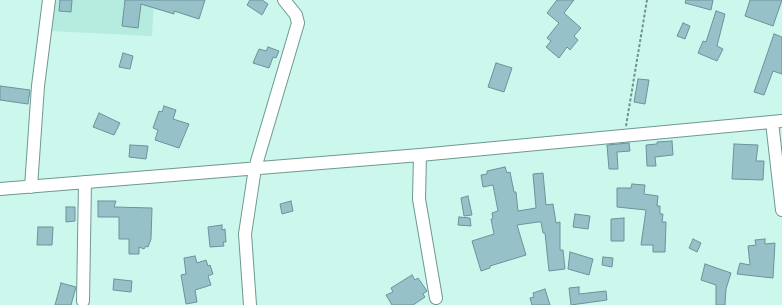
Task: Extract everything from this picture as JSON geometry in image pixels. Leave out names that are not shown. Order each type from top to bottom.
[{"type":"street","points":[[31,187],[38,86],[49,0]]},
{"type":"street","points":[[250,305],[245,234],[255,168],[298,23],[296,15],[284,0]]},
{"type":"street","points":[[0,189],[420,155],[624,137],[777,121],[782,210]]},
{"type":"street","points":[[420,155],[418,182],[420,207],[436,298]]},
{"type":"street","points":[[83,301],[85,182]]},
{"type":"path","points":[[624,137],[647,0]]},
{"type":"shaded area","points":[[53,0],[154,0],[152,36],[50,31]]},
{"type":"building","points":[[60,0],[72,0],[71,12],[59,11]]},
{"type":"building","points":[[125,0],[205,0],[199,19],[174,11],[174,14],[141,4],[138,28],[122,26]]},
{"type":"building","points":[[250,0],[262,0],[268,4],[262,15],[247,5]]},
{"type":"building","points":[[557,0],[574,0],[564,13],[581,28],[574,36],[578,40],[570,50],[567,47],[559,58],[546,47],[551,41],[547,38],[559,23],[547,13]]},
{"type":"building","points":[[686,0],[713,0],[711,10],[685,3]]},
{"type":"building","points":[[750,0],[782,0],[773,26],[745,16]]},
{"type":"building","points":[[716,11],[725,14],[717,46],[723,49],[717,61],[698,53],[703,41],[706,42]]},
{"type":"building","points":[[683,23],[690,26],[685,39],[677,36]]},
{"type":"building","points":[[774,34],[782,37],[782,74],[773,71],[764,95],[754,92]]},
{"type":"building","points":[[268,47],[279,51],[276,58],[273,57],[269,68],[253,63],[259,49],[266,51]]},
{"type":"building","points":[[123,53],[133,56],[130,69],[119,67]]},
{"type":"building","points":[[496,63],[512,68],[504,92],[488,87]]},
{"type":"building","points":[[638,79],[649,80],[645,104],[634,102]]},
{"type":"building","points":[[0,86],[30,90],[28,104],[0,100]]},
{"type":"building","points":[[164,106],[176,110],[173,119],[189,124],[179,148],[155,140],[158,130],[153,128],[159,111],[162,112]]},
{"type":"building","points":[[99,113],[120,123],[114,135],[93,127]]},
{"type":"building","points":[[672,141],[673,155],[655,157],[656,166],[647,166],[646,145],[657,144],[657,142]]},
{"type":"building","points":[[629,143],[630,151],[617,152],[618,169],[609,169],[607,145]]},
{"type":"building","points":[[734,144],[758,145],[756,161],[764,161],[763,180],[732,179]]},
{"type":"building","points":[[130,145],[148,146],[146,159],[129,157]]},
{"type":"building","points":[[505,167],[507,173],[510,172],[514,192],[516,192],[518,211],[536,208],[533,174],[543,173],[546,205],[553,204],[556,223],[560,222],[560,250],[563,250],[565,269],[549,271],[545,233],[543,233],[541,222],[538,222],[517,225],[526,255],[490,266],[490,268],[481,271],[472,241],[494,234],[491,219],[493,219],[492,213],[498,211],[493,185],[483,187],[481,175],[487,174],[487,171]]},
{"type":"building","points":[[632,184],[645,185],[644,194],[658,196],[657,206],[660,206],[660,214],[663,214],[662,222],[666,222],[665,252],[653,252],[653,245],[641,245],[646,210],[617,207],[617,188],[631,188]]},
{"type":"building","points":[[468,196],[472,215],[464,216],[461,198]]},
{"type":"building","points":[[98,201],[116,201],[114,207],[152,208],[151,239],[148,247],[146,246],[144,249],[139,247],[139,254],[129,254],[129,239],[119,239],[119,217],[98,217]]},
{"type":"building","points":[[291,201],[293,211],[282,214],[280,204]]},
{"type":"building","points":[[66,207],[75,207],[75,221],[66,222]]},
{"type":"building","points":[[575,214],[590,216],[588,229],[573,227]]},
{"type":"building","points":[[459,217],[470,218],[471,226],[458,225]]},
{"type":"building","points":[[624,218],[624,241],[611,241],[611,219]]},
{"type":"building","points":[[222,225],[222,230],[225,229],[226,242],[223,242],[224,246],[210,247],[208,227]]},
{"type":"building","points":[[38,227],[53,227],[52,245],[37,245]]},
{"type":"building","points":[[693,239],[701,243],[697,252],[689,248]]},
{"type":"building","points":[[765,239],[765,244],[775,243],[773,278],[737,274],[740,263],[750,265],[748,246],[756,245],[755,240]]},
{"type":"building","points":[[570,252],[593,259],[589,275],[568,269]]},
{"type":"building","points":[[195,256],[197,263],[206,260],[208,266],[210,265],[213,274],[208,276],[211,285],[195,290],[197,302],[186,304],[181,275],[186,274],[184,258]]},
{"type":"building","points":[[603,257],[613,258],[612,267],[602,265]]},
{"type":"building","points":[[705,264],[731,273],[726,289],[725,305],[716,305],[716,285],[701,280]]},
{"type":"building","points":[[412,275],[415,280],[418,278],[427,291],[423,294],[425,297],[413,305],[392,305],[386,295],[393,292],[391,288]]},
{"type":"building","points":[[114,279],[132,281],[131,292],[113,290]]},
{"type":"building","points":[[61,283],[76,287],[71,305],[55,305]]},
{"type":"building","points":[[579,287],[579,294],[606,291],[607,300],[571,305],[569,288]]},
{"type":"building","points":[[545,289],[550,305],[532,305],[530,298],[534,297],[533,293]]}]
